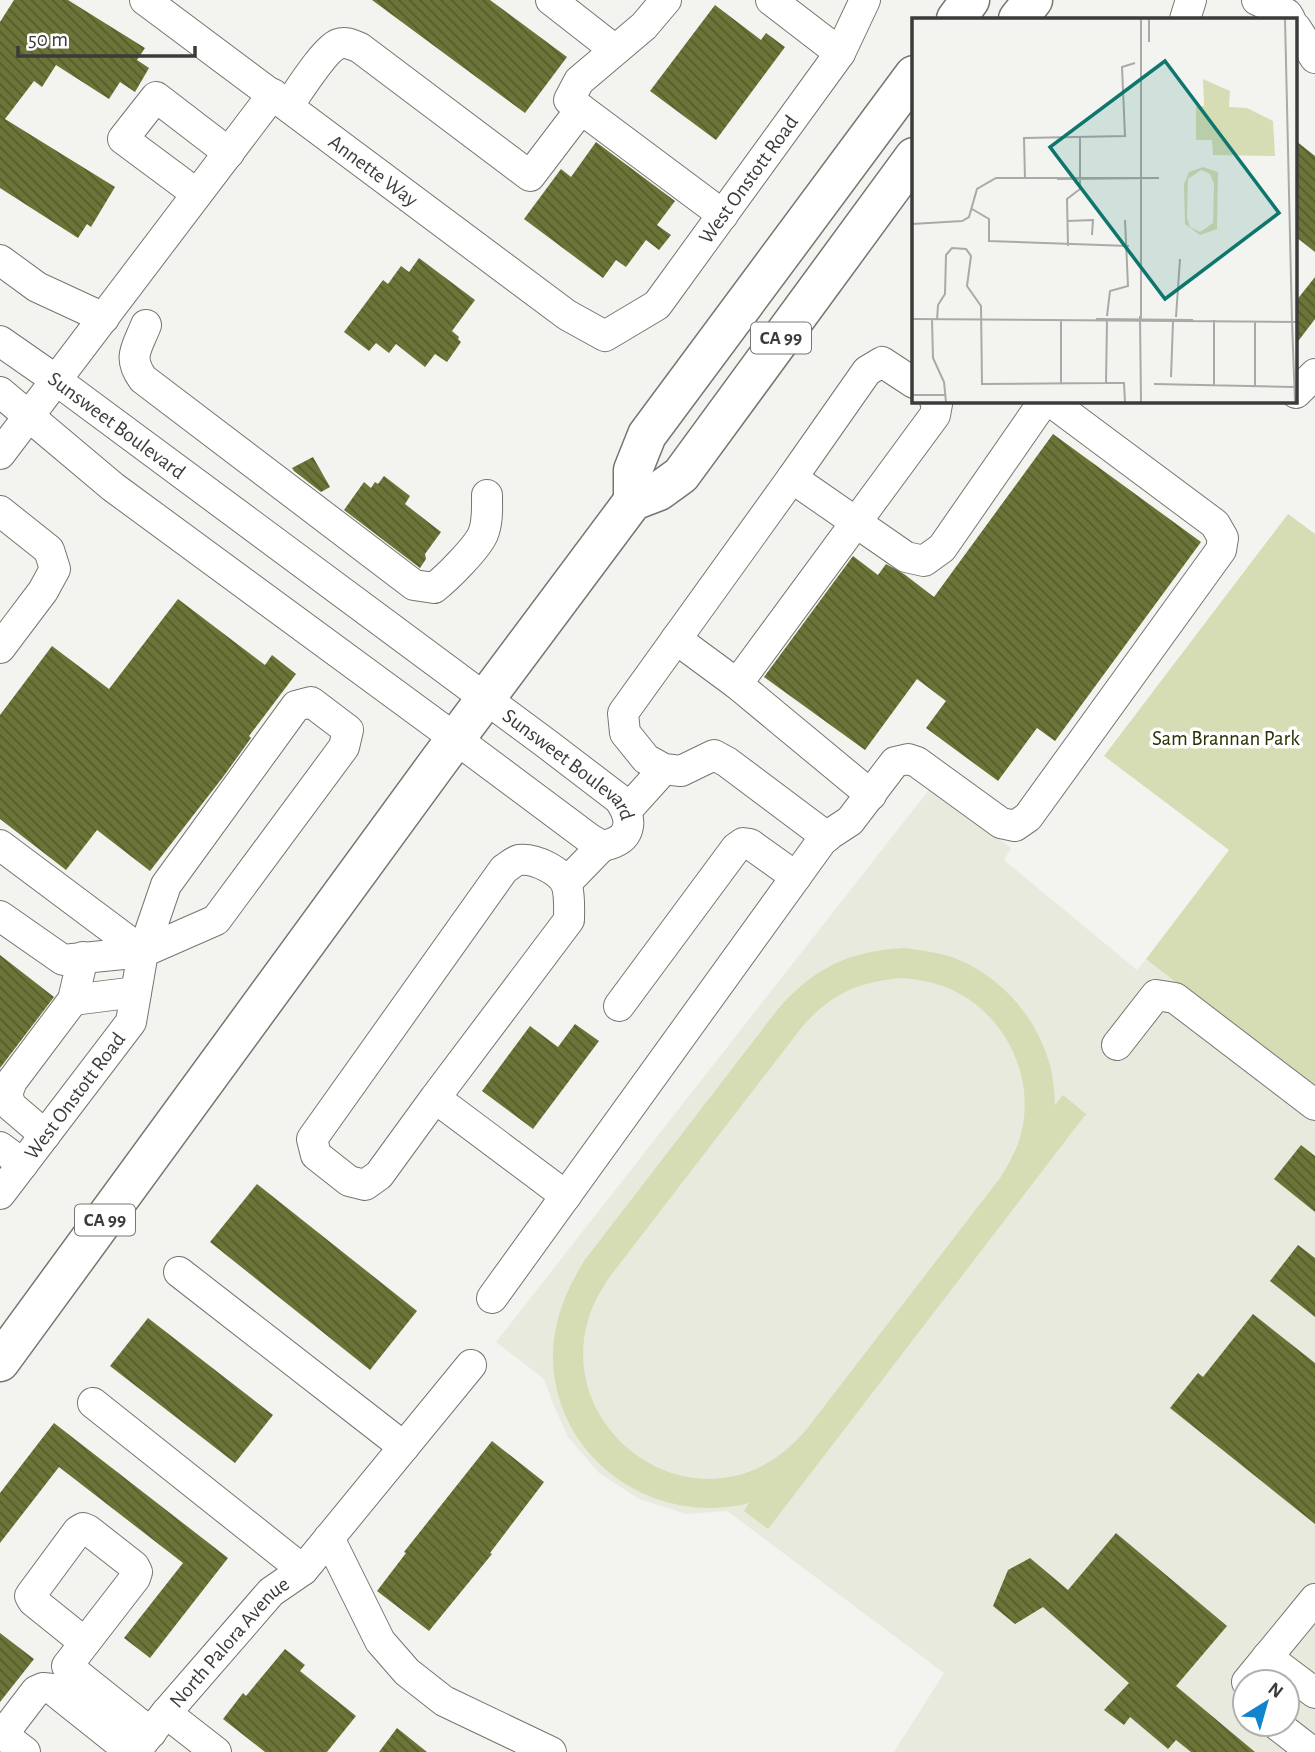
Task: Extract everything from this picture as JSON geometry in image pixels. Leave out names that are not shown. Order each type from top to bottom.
[{"type":"highway","points":[[957,18],[970,0]]},
{"type":"highway","points":[[1019,18],[1033,0]]},
{"type":"highway","name":"CA 99","points":[[633,501],[633,470],[647,435],[912,78]]},
{"type":"highway","name":"CA 99","points":[[0,1362],[633,501],[659,491],[681,475],[912,160]]},
{"type":"street","name":"Annette Way","points":[[145,0],[567,315],[606,336]]},
{"type":"street","points":[[551,0],[615,50]]},
{"type":"street","points":[[666,0],[644,26],[579,80],[569,100],[723,215]]},
{"type":"street","points":[[771,0],[840,54]]},
{"type":"street","name":"West Onstott Road","points":[[606,336],[657,305],[840,54],[865,0]]},
{"type":"street","points":[[1185,18],[1191,0]]},
{"type":"street","points":[[1257,0],[1287,14],[1289,18]]},
{"type":"street","points":[[1298,31],[1315,58]]},
{"type":"street","points":[[0,454],[229,153],[338,44],[349,43],[360,48],[530,176],[581,109]]},
{"type":"street","points":[[197,194],[123,139],[156,97],[229,153]]},
{"type":"street","points":[[0,260],[37,287],[104,318]]},
{"type":"street","points":[[146,325],[135,353],[134,367],[143,379],[414,584],[434,588],[449,577],[483,536],[487,521],[487,495]]},
{"type":"street","name":"Sunsweet Boulevard","points":[[0,341],[619,799],[627,810],[629,823],[625,835],[614,844],[603,846],[590,839],[113,487],[0,391]]},
{"type":"street","points":[[827,837],[714,755],[681,771],[664,769],[646,759],[625,733],[623,713],[867,371],[882,362],[912,382]]},
{"type":"street","points":[[1298,391],[1315,374]]},
{"type":"street","points":[[737,684],[935,415],[936,402]]},
{"type":"street","points":[[792,478],[906,557],[924,561],[942,548],[1043,402]]},
{"type":"street","points":[[492,1298],[824,838],[850,821],[895,762],[908,758],[918,762],[1001,823],[1016,826],[1028,817],[1221,550],[1223,538],[1215,524],[1051,402]]},
{"type":"street","points":[[0,511],[49,550],[55,569],[43,591],[0,648]]},
{"type":"street","points":[[676,639],[737,684],[871,795]]},
{"type":"street","name":"West Onstott Road","points":[[0,1194],[11,1155],[45,1135],[131,1023],[143,952],[166,885],[296,706],[311,702],[348,730],[344,747],[216,920],[143,952]]},
{"type":"street","points":[[627,810],[664,769]]},
{"type":"street","points":[[619,1006],[736,848],[743,843],[750,844],[796,877]]},
{"type":"street","points":[[0,845],[143,952]]},
{"type":"street","points":[[566,883],[603,846]]},
{"type":"street","points":[[518,860],[549,866],[566,883],[570,904],[569,920],[435,1098],[379,1175],[365,1185],[349,1181],[316,1155],[312,1139],[320,1126],[504,869],[518,860]]},
{"type":"street","points":[[0,916],[63,960],[143,952]]},
{"type":"street","points":[[45,1135],[11,1106],[7,1094],[12,1081],[73,1000],[83,957]]},
{"type":"street","points":[[73,1000],[136,992]]},
{"type":"street","points":[[1117,1045],[1156,995],[1175,998],[1315,1105]]},
{"type":"street","points":[[435,1098],[566,1196]]},
{"type":"street","points":[[179,1272],[404,1447]]},
{"type":"street","name":"North Palora Avenue","points":[[146,1738],[271,1592],[303,1570],[471,1365]]},
{"type":"street","points":[[93,1403],[303,1570]]},
{"type":"street","points":[[329,1538],[380,1641],[407,1672],[444,1701],[551,1752]]},
{"type":"street","points":[[1258,1668],[1310,1616]]},
{"type":"street","points":[[84,1642],[67,1666],[146,1738]]},
{"type":"street","points":[[1267,1657],[1315,1693]]},
{"type":"street","points":[[24,1752],[8,1735],[10,1725],[36,1691],[43,1688],[52,1689],[146,1738],[216,1752]]},
{"type":"street","points":[[1294,1738],[1312,1752]]},
{"type":"shaded area","points":[[932,786],[1011,848],[1004,860],[1137,970],[1146,959],[1315,1091],[1315,1752],[894,1752],[944,1673],[727,1511],[686,1514],[639,1499],[599,1473],[568,1437],[544,1379],[496,1342]]},
{"type":"green space","name":"Sam Brannan Park","points":[[1288,514],[1315,534],[1315,1091],[1146,959],[1229,850],[1104,756]]},
{"type":"green space","points":[[904,948],[952,957],[984,973],[998,984],[1022,1009],[1040,1040],[1051,1068],[1055,1105],[1063,1095],[1086,1114],[768,1529],[744,1511],[749,1503],[714,1508],[679,1505],[647,1495],[617,1478],[592,1456],[572,1429],[559,1397],[553,1347],[557,1321],[571,1284],[584,1261],[791,995],[819,972],[834,964],[884,950]],"holes":[[[903,978],[940,985],[960,994],[978,1006],[1006,1039],[1016,1059],[1025,1101],[1018,1144],[1010,1161],[1000,1178],[806,1430],[789,1447],[756,1469],[720,1478],[685,1476],[653,1465],[625,1446],[603,1419],[588,1388],[583,1354],[589,1317],[597,1297],[608,1279],[802,1027],[824,1006],[847,991],[873,982]]]},
{"type":"building","points":[[14,0],[68,0],[145,48],[137,60],[149,68],[135,92],[120,82],[109,99],[56,65],[42,87],[34,81],[5,119],[115,187],[91,227],[87,224],[78,238],[0,188],[0,22]]},
{"type":"building","points":[[372,0],[490,0],[567,57],[525,113]]},
{"type":"building","points":[[715,5],[761,40],[766,33],[785,47],[716,140],[650,91]]},
{"type":"building","points":[[596,142],[675,201],[657,225],[671,235],[659,250],[646,240],[626,267],[616,260],[603,278],[524,219],[561,169],[571,177]]},
{"type":"building","points":[[1298,143],[1315,156],[1315,252],[1298,239]]},
{"type":"building","points":[[419,258],[475,300],[452,331],[461,342],[447,362],[435,354],[425,367],[396,344],[389,353],[376,343],[369,351],[344,332],[383,280],[388,284],[401,266],[409,272]]},
{"type":"building","points":[[1315,277],[1315,319],[1298,341],[1298,298]]},
{"type":"building","points":[[1053,434],[1201,542],[1055,741],[1037,728],[998,781],[926,728],[946,701],[917,679],[865,750],[764,677],[853,556],[878,575],[886,564],[934,597]]},
{"type":"building","points":[[313,457],[330,487],[321,492],[292,468]]},
{"type":"building","points":[[384,476],[410,496],[405,504],[441,532],[425,554],[426,559],[420,568],[344,510],[364,482],[371,488]]},
{"type":"building","points":[[178,599],[265,665],[272,655],[296,674],[249,736],[251,738],[223,777],[150,871],[97,830],[66,870],[0,819],[0,715],[52,646],[109,689]]},
{"type":"building","points":[[0,955],[54,997],[0,1068]]},
{"type":"building","points":[[575,1024],[599,1041],[533,1129],[482,1091],[530,1026],[558,1047]]},
{"type":"building","points":[[1301,1145],[1315,1156],[1315,1212],[1274,1179]]},
{"type":"building","points":[[257,1184],[417,1311],[370,1370],[210,1242]]},
{"type":"building","points":[[1298,1245],[1315,1258],[1315,1317],[1270,1281]]},
{"type":"building","points":[[1253,1314],[1315,1363],[1315,1524],[1170,1408],[1198,1373],[1203,1377]]},
{"type":"building","points":[[148,1318],[273,1415],[235,1463],[110,1366]]},
{"type":"building","points":[[54,1423],[228,1558],[150,1658],[124,1638],[183,1563],[59,1467],[0,1543],[0,1493]]},
{"type":"building","points":[[492,1441],[544,1482],[490,1553],[492,1554],[429,1631],[377,1591],[406,1553],[404,1552]]},
{"type":"building","points":[[1116,1533],[1227,1626],[1176,1686],[1231,1732],[1231,1738],[1238,1738],[1255,1752],[1191,1752],[1176,1740],[1168,1749],[1130,1717],[1124,1725],[1104,1710],[1129,1683],[1043,1607],[1015,1624],[993,1606],[1008,1570],[1030,1558],[1068,1590]]},
{"type":"building","points":[[0,1633],[34,1659],[0,1702]]},
{"type":"building","points":[[285,1649],[305,1665],[300,1671],[356,1716],[327,1752],[265,1752],[223,1719],[243,1693],[246,1696]]},
{"type":"building","points":[[397,1728],[427,1752],[379,1752]]}]
